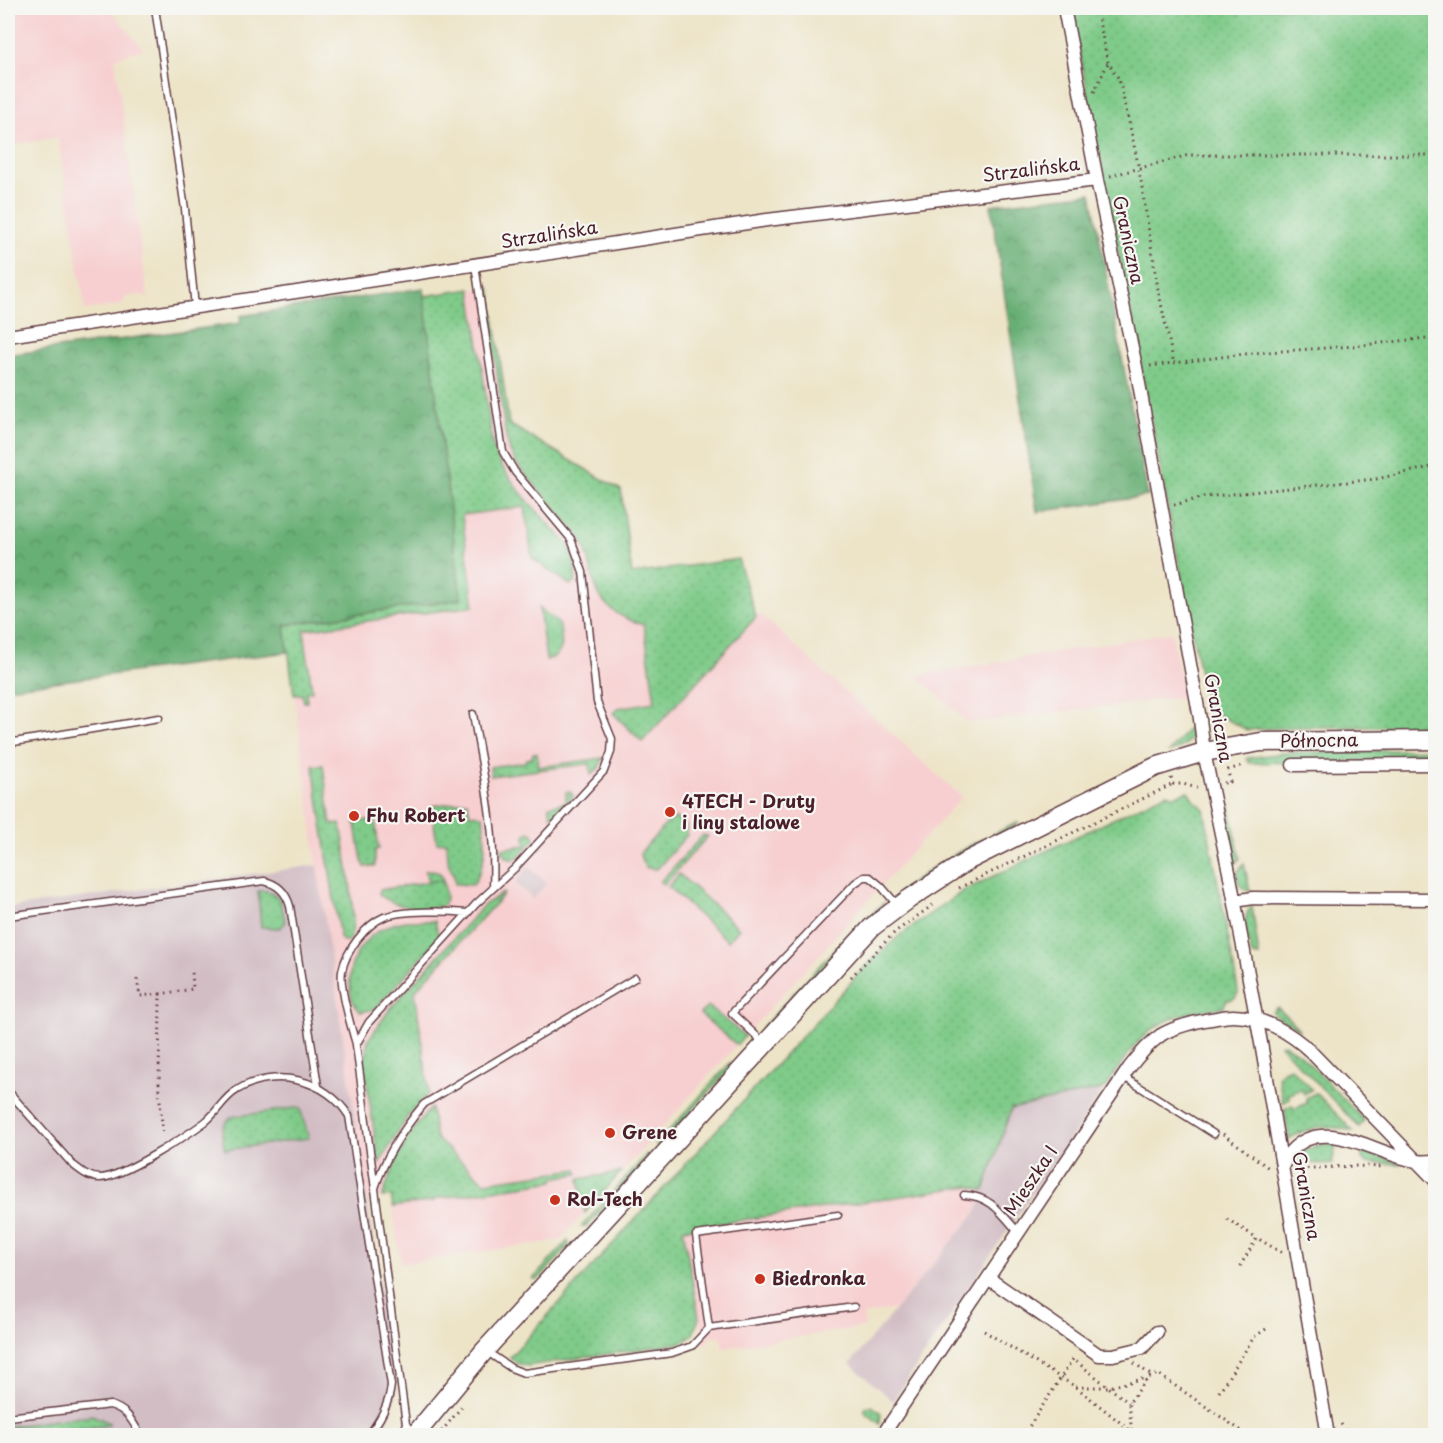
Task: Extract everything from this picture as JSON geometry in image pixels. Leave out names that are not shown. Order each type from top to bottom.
[{"type":"main road","name":"Północna","points":[[414,1436],[485,1350],[872,927],[941,876],[1155,767],[1204,752],[1261,742],[1436,740]]},
{"type":"street","name":"Graniczna","points":[[1064,8],[1136,367],[1200,719],[1204,752],[1235,901],[1328,1436]]},
{"type":"street","name":"Strzalińska","points":[[8,336],[766,220],[1097,180]]},
{"type":"street","name":"Północna","points":[[1293,765],[1436,765]]},
{"type":"street","points":[[1235,901],[1253,898],[1436,899]]},
{"type":"street","name":"Mieszka I","points":[[882,1436],[1123,1076],[1145,1048],[1163,1034],[1191,1023],[1233,1016],[1256,1019],[1282,1030],[1298,1040],[1436,1181]]},
{"type":"street","points":[[1282,1171],[1291,1151],[1310,1138],[1327,1135],[1361,1142],[1416,1161],[1436,1161]]},
{"type":"street","points":[[988,1278],[1099,1355],[1113,1355],[1142,1348],[1157,1332]]},
{"type":"lane","points":[[155,8],[185,208],[195,308]]},
{"type":"lane","points":[[356,1045],[369,1022],[468,913],[515,868],[604,771],[611,752],[612,739],[597,702],[583,572],[577,550],[571,539],[515,472],[503,452],[476,265]]},
{"type":"lane","points":[[473,714],[493,833],[495,855],[493,888]]},
{"type":"lane","points":[[8,743],[159,718]]},
{"type":"lane","points":[[765,1044],[732,1013],[855,883],[864,877],[870,877],[882,886],[898,906]]},
{"type":"lane","points":[[8,916],[264,881],[272,882],[286,894],[290,906],[318,1086]]},
{"type":"lane","points":[[414,1436],[406,1424],[356,1045],[341,973],[347,956],[363,933],[378,921],[389,916],[447,911],[468,913]]},
{"type":"lane","points":[[374,1190],[409,1122],[424,1104],[635,978]]},
{"type":"lane","points":[[1123,1076],[1218,1134]]},
{"type":"lane","points":[[8,1091],[72,1164],[93,1177],[102,1178],[122,1173],[206,1122],[228,1097],[253,1083],[277,1079],[302,1080],[318,1086],[343,1105],[350,1116],[391,1386],[390,1399],[368,1436]]},
{"type":"lane","points":[[963,1195],[977,1196],[993,1205],[1018,1232]]},
{"type":"lane","points":[[709,1328],[696,1235],[838,1215]]},
{"type":"lane","points":[[485,1350],[511,1368],[524,1373],[672,1353],[692,1347],[709,1328],[854,1307]]},
{"type":"lane","points":[[8,1417],[110,1405],[122,1409],[132,1419],[141,1436]]},
{"type":"path","points":[[1096,8],[1108,62],[1119,79],[1139,169],[1158,289],[1174,364]]},
{"type":"path","points":[[1083,109],[1108,62]]},
{"type":"path","points":[[1097,180],[1189,156],[1436,156]]},
{"type":"path","points":[[1136,367],[1253,353],[1436,338]]},
{"type":"path","points":[[1161,508],[1204,497],[1376,478],[1436,466]]},
{"type":"path","points":[[1219,784],[1230,782],[1228,770],[1242,766]]},
{"type":"path","points":[[1170,776],[1173,784]]},
{"type":"path","points":[[953,890],[1173,784],[1183,784],[1195,789],[1203,787]]},
{"type":"path","points":[[846,982],[895,932],[934,904]]},
{"type":"path","points":[[137,979],[140,996],[193,989],[192,970]]},
{"type":"path","points":[[160,994],[159,1089],[166,1147]]},
{"type":"path","points":[[1218,1134],[1268,1169],[1282,1171],[1299,1167],[1394,1167]]},
{"type":"path","points":[[1354,1166],[1356,1158]]},
{"type":"path","points":[[1227,1219],[1288,1256]]},
{"type":"path","points":[[1240,1266],[1257,1238]]},
{"type":"path","points":[[1219,1392],[1254,1337],[1266,1329]]},
{"type":"path","points":[[984,1331],[1076,1388],[1132,1434]]},
{"type":"path","points":[[1023,1436],[1073,1359],[1129,1403]]},
{"type":"path","points":[[1076,1388],[1109,1388],[1158,1374],[1249,1436]]},
{"type":"path","points":[[1132,1434],[1129,1403],[1148,1378]]},
{"type":"path","points":[[438,1436],[466,1401]]},
{"type":"path","points":[[1340,1424],[1349,1436]]},
{"type":"shaded area","points":[[8,8],[109,8],[143,49],[115,58],[148,299],[141,294],[126,297],[121,305],[85,310],[58,137],[8,146]]},
{"type":"shaded area","points":[[490,287],[509,424],[621,490],[632,574],[738,559],[756,617],[760,614],[962,797],[560,1240],[401,1264],[391,1196],[367,1200],[317,865],[285,625],[461,599],[424,296]]},
{"type":"shaded area","points":[[1172,632],[1183,697],[968,723],[917,676]]},
{"type":"shaded area","points":[[317,865],[396,1394],[385,1433],[383,1436],[8,1436],[8,908]]},
{"type":"shaded area","points":[[528,867],[547,883],[533,899],[515,883]]},
{"type":"shaded area","points":[[1105,1088],[893,1401],[850,1364],[978,1210],[1011,1109]]},
{"type":"shaded area","points":[[969,1186],[984,1191],[978,1210],[895,1309],[863,1315],[865,1327],[723,1348],[721,1336],[712,1337],[703,1345],[683,1229]]},
{"type":"green space","points":[[1071,8],[1435,8],[1435,727],[1298,727],[1247,730],[1207,709]]},
{"type":"green space","points":[[1091,193],[1148,496],[1037,512],[991,205]]},
{"type":"green space","points":[[485,287],[490,287],[509,424],[621,490],[632,574],[738,559],[756,617],[642,742],[613,713],[618,708],[655,702],[644,625],[621,616],[603,600],[595,585],[588,555],[581,539],[516,463],[510,451],[506,437]]},
{"type":"green space","points":[[423,288],[461,599],[285,625],[288,652],[8,688],[8,355],[241,323],[240,316]]},
{"type":"green space","points":[[471,289],[493,447],[516,486],[568,545],[574,556],[576,581],[570,585],[532,558],[525,507],[462,515],[474,606],[304,630],[312,691],[306,692],[307,702],[304,702],[302,694],[294,695],[285,625],[461,599],[424,296]]},
{"type":"green space","points":[[539,608],[559,624],[561,635],[560,651],[553,658],[546,660]]},
{"type":"green space","points":[[1191,726],[1194,727],[1189,741],[1168,753]]},
{"type":"green space","points":[[1436,749],[1435,757],[1385,761],[1249,763],[1247,758],[1284,753]]},
{"type":"green space","points":[[533,753],[537,753],[539,770],[491,776],[490,767],[525,762],[526,759],[532,758]]},
{"type":"green space","points":[[603,758],[599,768],[591,775],[590,764],[539,770],[539,767]]},
{"type":"green space","points":[[323,765],[331,824],[341,824],[348,866],[353,919],[349,941],[343,941],[340,938],[313,766]]},
{"type":"green space","points":[[569,791],[573,797],[558,815],[551,816],[549,806],[566,802],[566,792]]},
{"type":"green space","points":[[1188,791],[1204,809],[1237,984],[1238,993],[1235,998],[1226,1001],[1224,1007],[1179,1016],[1151,1030],[1133,1047],[1105,1088],[1011,1109],[984,1191],[969,1186],[683,1229],[699,1318],[693,1334],[682,1343],[527,1366],[516,1363],[510,1357],[863,969],[900,935],[963,891],[1167,793],[1174,796]]},
{"type":"green space","points":[[467,801],[470,814],[483,815],[485,834],[484,859],[473,885],[455,884],[449,866],[446,842],[437,843],[431,806]]},
{"type":"green space","points":[[1229,804],[1240,858],[1234,866],[1224,807]]},
{"type":"green space","points":[[676,818],[686,825],[687,835],[657,869],[647,868],[642,862],[640,853],[667,823]]},
{"type":"green space","points":[[375,819],[379,849],[375,850],[375,866],[365,867],[355,822]]},
{"type":"green space","points":[[1019,822],[904,892],[898,893],[967,847]]},
{"type":"green space","points":[[529,832],[535,839],[518,857],[512,860],[506,857],[501,849],[526,845],[525,835]]},
{"type":"green space","points":[[703,835],[708,836],[664,885],[660,882]]},
{"type":"green space","points":[[1244,863],[1250,892],[1238,883],[1236,875]]},
{"type":"green space","points":[[433,870],[441,874],[444,883],[439,880],[428,882],[425,871]]},
{"type":"green space","points":[[679,874],[739,928],[728,941],[668,887]]},
{"type":"green space","points":[[439,880],[444,883],[446,899],[440,907],[408,907],[393,903],[379,894],[380,890]]},
{"type":"green space","points":[[258,891],[272,893],[279,900],[285,923],[280,928],[261,927]]},
{"type":"green space","points":[[503,893],[415,991],[429,1093],[408,1116],[379,1164],[364,1065],[368,1040],[390,1009],[484,905]]},
{"type":"green space","points":[[884,903],[883,909],[829,960],[770,1026],[761,1029],[845,938]]},
{"type":"green space","points":[[1252,906],[1259,956],[1252,955],[1245,923]]},
{"type":"green space","points":[[406,921],[435,921],[439,938],[375,1009],[361,1012],[354,1004],[350,990],[350,973],[358,951],[365,942],[383,928]]},
{"type":"green space","points":[[708,1006],[745,1036],[737,1045],[700,1014]]},
{"type":"green space","points":[[1277,1007],[1299,1029],[1299,1030],[1272,1012]]},
{"type":"green space","points":[[1284,1044],[1301,1055],[1364,1120],[1359,1127],[1280,1045]]},
{"type":"green space","points":[[731,1062],[729,1070],[660,1146],[656,1145]]},
{"type":"green space","points":[[1290,1067],[1312,1089],[1304,1094],[1301,1089],[1288,1095],[1290,1099],[1283,1103],[1278,1075]]},
{"type":"green space","points":[[1316,1093],[1353,1131],[1320,1127],[1289,1139],[1284,1109],[1292,1105],[1294,1109],[1307,1103],[1306,1098]]},
{"type":"green space","points":[[300,1108],[309,1138],[225,1150],[223,1128],[231,1117]]},
{"type":"green space","points":[[431,1108],[436,1138],[484,1182],[577,1169],[578,1174],[554,1178],[554,1181],[393,1207],[391,1196],[382,1197],[396,1161],[414,1128]]},
{"type":"green space","points":[[1325,1144],[1336,1145],[1332,1164],[1293,1163],[1307,1150]]},
{"type":"green space","points":[[1363,1153],[1400,1164],[1366,1163],[1362,1158]]},
{"type":"green space","points":[[647,1154],[649,1158],[587,1226],[582,1226]]},
{"type":"green space","points":[[621,1172],[585,1213],[579,1179]]},
{"type":"green space","points":[[568,1241],[569,1246],[538,1280],[533,1279]]},
{"type":"green space","points":[[872,1406],[881,1413],[880,1424],[865,1412],[865,1407]]},
{"type":"green space","points":[[92,1415],[109,1425],[40,1435],[8,1435],[8,1427]]},
{"type":"place","name":"4TECH - Druty i liny stalowe","points":[[670,812]]},
{"type":"place","name":"Fhu Robert","points":[[354,816]]},
{"type":"place","name":"Grene","points":[[610,1133]]},
{"type":"place","name":"Rol-Tech","points":[[555,1200]]},
{"type":"place","name":"Biedronka","points":[[760,1279]]}]
